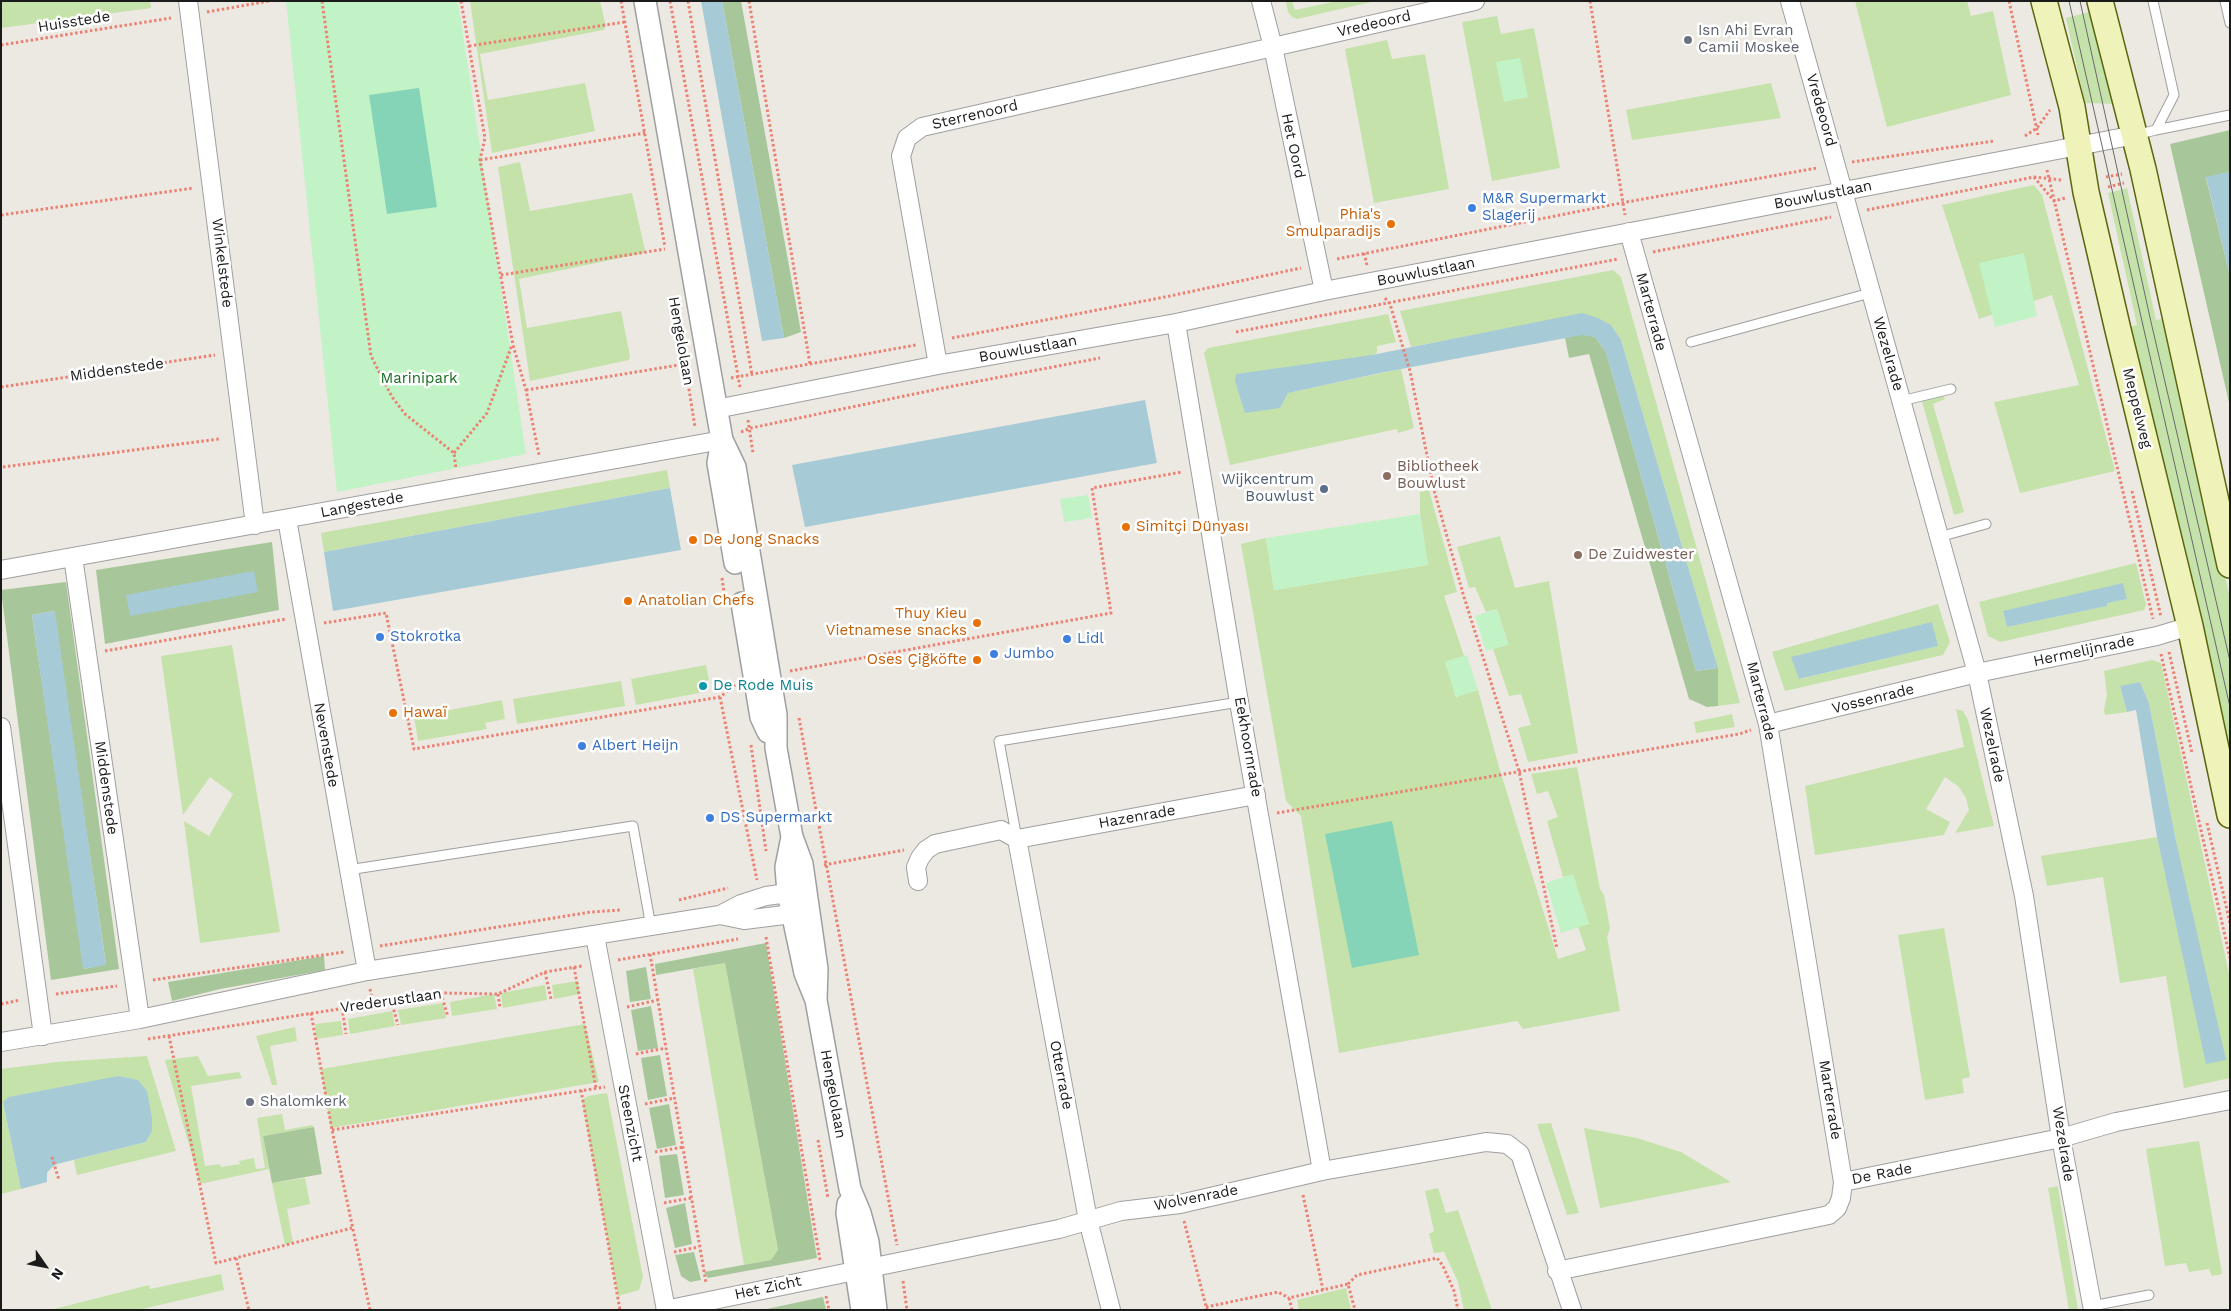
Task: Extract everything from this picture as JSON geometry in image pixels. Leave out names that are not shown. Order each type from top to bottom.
[{"type":"main road","name":"Meppelweg","points":[[2044,1],[2069,96],[2080,146],[2086,192],[2190,626],[2230,815]]},
{"type":"main road","points":[[2100,1],[2146,133],[2230,566]]},
{"type":"street","name":"Hengelolaan","points":[[645,1],[722,440],[735,467],[776,715],[776,748],[792,837],[802,864],[800,908],[805,973],[816,1000],[850,1189],[860,1213],[868,1242],[863,1268],[862,1310]]},
{"type":"street","name":"Het Oord","points":[[1261,1],[1273,47],[1324,291]]},
{"type":"street","name":"Vredeoord","points":[[1273,47],[1475,1]]},
{"type":"street","name":"Vredeoord","points":[[1790,1],[1842,191]]},
{"type":"street","name":"Winkelstede","points":[[189,8],[255,525]]},
{"type":"street","name":"Sterrenoord","points":[[938,365],[932,342],[901,156],[907,138],[922,127],[1273,47]]},
{"type":"street","name":"Bouwlustlaan","points":[[716,408],[938,365],[1176,323],[1324,291],[2146,133]]},
{"type":"street","name":"Wezelrade","points":[[1842,191],[1977,673],[2024,896],[2061,1138],[2092,1308]]},
{"type":"street","name":"Marterrade","points":[[1629,232],[1768,724],[1843,1182]]},
{"type":"street","name":"Eekhoornrade","points":[[1176,323],[1202,469],[1239,702],[1322,1171]]},
{"type":"street","name":"Langestede","points":[[1,570],[722,440]]},
{"type":"street","name":"Nevenstede","points":[[287,519],[347,870],[367,971]]},
{"type":"street","name":"Middenstede","points":[[73,557],[140,1019]]},
{"type":"street","name":"Hermelijnrade","points":[[1977,673],[2157,636],[2190,626]]},
{"type":"street","name":"Vossenrade","points":[[1768,724],[1977,673]]},
{"type":"street","points":[[1,727],[43,1036]]},
{"type":"street","name":"Hazenrade","points":[[1017,838],[1256,794]]},
{"type":"street","points":[[918,882],[916,867],[920,858],[926,850],[935,844],[1001,830],[1017,838]]},
{"type":"street","name":"Hengelolaan","points":[[792,837],[786,868],[788,893],[800,908]]},
{"type":"street","name":"Otterrade","points":[[1017,838],[1088,1220],[1111,1310]]},
{"type":"street","name":"Vrederustlaan","points":[[1,1042],[140,1019],[367,971],[720,915],[741,904],[766,896],[788,893]]},
{"type":"street","name":"Vrederustlaan","points":[[720,915],[744,920],[800,908]]},
{"type":"street","name":"Steenzicht","points":[[595,936],[666,1310]]},
{"type":"street","name":"De Rade","points":[[1557,1270],[1829,1215],[1837,1208],[1841,1198],[1843,1182],[2061,1138],[2116,1122],[2230,1100]]},
{"type":"street","name":"Wolvenrade","points":[[863,1268],[1059,1229],[1121,1211],[1180,1204],[1322,1171],[1486,1142],[1506,1144],[1520,1154],[1557,1270]]},
{"type":"street","name":"Hengelolaan","points":[[863,1268],[876,1310]]},
{"type":"street","name":"Het Zicht","points":[[666,1310],[863,1268]]},
{"type":"street","points":[[1557,1270],[1572,1310]]},
{"type":"lane","points":[[2146,133],[2174,95],[2153,1]]},
{"type":"lane","points":[[2225,1],[2230,23]]},
{"type":"lane","points":[[2146,133],[2230,115]]},
{"type":"lane","points":[[1691,342],[1870,293]]},
{"type":"lane","points":[[1901,401],[1951,389]]},
{"type":"lane","points":[[1939,537],[1986,524]]},
{"type":"lane","points":[[1017,838],[1000,741],[1239,702]]},
{"type":"lane","points":[[347,870],[633,826],[651,927]]},
{"type":"lane","points":[[2092,1308],[2149,1295]]},
{"type":"path","name":"Huisstede","points":[[1,45],[189,8],[269,1]]},
{"type":"path","points":[[322,1],[371,356],[392,397],[405,414],[454,453]]},
{"type":"path","points":[[461,1],[484,138],[480,160],[513,345],[526,390],[542,473]]},
{"type":"path","points":[[621,1],[667,258]]},
{"type":"path","points":[[688,1],[752,375]]},
{"type":"path","points":[[749,1],[810,364]]},
{"type":"path","points":[[1590,1],[1622,203]]},
{"type":"path","points":[[2009,1],[2230,958]]},
{"type":"path","points":[[469,46],[625,22]]},
{"type":"path","points":[[2015,138],[2025,136],[2037,128]]},
{"type":"path","points":[[480,160],[644,133]]},
{"type":"path","name":"Bouwlustlaan","points":[[689,388],[712,382],[1179,295],[1317,264],[1622,203],[1836,164],[1996,140]]},
{"type":"path","name":"Bouwlustlaan","points":[[1228,333],[2034,177],[2054,201]]},
{"type":"path","points":[[1,215],[212,186]]},
{"type":"path","points":[[501,275],[665,249]]},
{"type":"path","points":[[1401,342],[1410,371],[1434,490],[1464,597],[1519,771],[1557,948]]},
{"type":"path","points":[[457,487],[454,453],[487,413],[513,345]]},
{"type":"path","name":"Middenstede","points":[[1,387],[234,353]]},
{"type":"path","name":"Hengelolaan","points":[[684,354],[698,444]]},
{"type":"path","name":"Bouwlustlaan","points":[[751,428],[1105,357]]},
{"type":"path","points":[[526,390],[685,364]]},
{"type":"path","points":[[2,468],[218,439]]},
{"type":"path","points":[[790,671],[1111,613],[1092,488],[1202,469]]},
{"type":"path","points":[[721,571],[726,600]]},
{"type":"path","points":[[87,654],[304,621],[386,613],[414,749],[720,697],[742,680]]},
{"type":"path","points":[[720,697],[757,881]]},
{"type":"path","points":[[1260,816],[1739,734],[1768,724]]},
{"type":"path","points":[[826,865],[935,844]]},
{"type":"path","points":[[766,937],[829,1310]]},
{"type":"path","points":[[758,938],[772,938]]},
{"type":"path","name":"Vrederustlaan","points":[[143,1039],[441,993],[498,994],[545,972],[741,939]]},
{"type":"path","points":[[650,954],[708,1300]]},
{"type":"path","points":[[574,967],[596,1088]]},
{"type":"path","points":[[545,972],[551,999]]},
{"type":"path","points":[[441,993],[448,1017]]},
{"type":"path","points":[[498,994],[500,1008]]},
{"type":"path","points":[[392,1000],[398,1025]]},
{"type":"path","points":[[610,1011],[658,1000]]},
{"type":"path","points":[[342,1008],[346,1034]]},
{"type":"path","points":[[311,1013],[332,1130],[370,1310]]},
{"type":"path","points":[[169,1036],[216,1263],[352,1228]]},
{"type":"path","points":[[618,1057],[666,1048]]},
{"type":"path","points":[[332,1130],[623,1084]]},
{"type":"path","points":[[581,1090],[620,1310]]},
{"type":"path","points":[[628,1107],[674,1098]]},
{"type":"path","points":[[637,1156],[682,1147]]},
{"type":"path","points":[[52,1157],[58,1180]]},
{"type":"path","points":[[1299,1176],[1323,1290]]},
{"type":"path","points":[[646,1207],[691,1198]]},
{"type":"path","points":[[1180,1204],[1206,1309],[1278,1292],[1289,1298],[1348,1284],[1357,1275],[1437,1258],[1443,1266],[1454,1291],[1458,1310]]},
{"type":"path","points":[[656,1256],[700,1247]]},
{"type":"path","points":[[236,1258],[249,1310]]},
{"type":"path","points":[[1348,1284],[1355,1310]]},
{"type":"path","points":[[1289,1298],[1292,1310]]},
{"type":"green space","points":[[1,1],[150,1],[151,8],[1,28]]},
{"type":"green space","name":"Marinipark","points":[[286,1],[458,1],[526,454],[337,492]]},
{"type":"green space","points":[[470,1],[600,1],[606,27],[603,30],[480,54],[488,100],[585,83],[595,131],[492,153]]},
{"type":"green space","points":[[722,1],[741,1],[801,332],[784,338]]},
{"type":"green space","points":[[1286,1],[1292,1],[1295,10],[1337,1],[1376,1],[1297,19],[1288,12]]},
{"type":"green space","points":[[1855,1],[1967,1],[1971,16],[1993,11],[2011,95],[1887,127]]},
{"type":"green space","points":[[2093,11],[2115,104],[2085,103],[2066,18]]},
{"type":"green space","points":[[1497,16],[1501,34],[1534,28],[1560,168],[1492,181],[1462,22]]},
{"type":"green space","points":[[1387,40],[1392,59],[1425,54],[1449,189],[1374,203],[1345,49]]},
{"type":"green space","points":[[1520,58],[1528,97],[1504,102],[1496,62]]},
{"type":"green space","points":[[1771,83],[1781,118],[1632,140],[1626,110]]},
{"type":"green space","points":[[419,88],[437,207],[387,214],[369,95]]},
{"type":"green space","points":[[2230,130],[2230,175],[2229,172],[2206,178],[2230,276],[2230,407],[2170,144]]},
{"type":"green space","points":[[520,162],[530,211],[632,193],[645,250],[644,253],[519,279],[527,328],[621,311],[630,356],[629,360],[530,381],[498,167]]},
{"type":"green space","points":[[2034,185],[2042,195],[2115,471],[2020,493],[1994,402],[2079,385],[2052,295],[1979,319],[1942,205]]},
{"type":"green space","points":[[2127,188],[2156,320],[2166,318],[2230,598],[2230,775],[2128,327],[2137,325],[2108,193]]},
{"type":"green space","points":[[2024,253],[2037,316],[1995,327],[1979,263]]},
{"type":"green space","points":[[1613,270],[1621,277],[1740,703],[1718,706],[1718,668],[1621,340],[1611,325],[1582,314],[1411,347],[1400,311]]},
{"type":"green space","points":[[1388,314],[1396,342],[1377,346],[1377,353],[1287,393],[1401,369],[1414,428],[1398,433],[1397,429],[1230,465],[1204,353],[1208,348]]},
{"type":"green space","points":[[1582,334],[1595,337],[1606,352],[1696,671],[1718,668],[1718,706],[1707,707],[1689,699],[1589,354],[1569,358],[1565,338]]},
{"type":"green space","points":[[1943,395],[1945,399],[1933,404],[1964,512],[1954,515],[1922,401]]},
{"type":"green space","points":[[667,470],[670,488],[324,552],[321,533]]},
{"type":"green space","points":[[1429,490],[1457,592],[1444,596],[1464,656],[1445,662],[1456,697],[1478,690],[1499,767],[1558,959],[1586,950],[1578,927],[1589,924],[1573,875],[1563,877],[1547,821],[1558,817],[1548,791],[1537,794],[1531,774],[1577,767],[1600,889],[1604,895],[1610,928],[1607,937],[1620,1011],[1523,1029],[1517,1021],[1339,1053],[1301,816],[1286,801],[1241,544],[1266,538],[1274,590],[1428,565],[1420,514],[1420,492]]},
{"type":"green space","points":[[1088,495],[1092,518],[1064,522],[1060,499]]},
{"type":"green space","points":[[1420,514],[1428,565],[1274,590],[1266,538]]},
{"type":"green space","points":[[1500,536],[1515,588],[1549,581],[1578,753],[1528,762],[1518,728],[1531,725],[1521,694],[1509,696],[1493,649],[1508,644],[1497,609],[1486,612],[1475,587],[1469,588],[1457,547]]},
{"type":"green space","points":[[272,542],[279,610],[105,644],[96,570]]},
{"type":"green space","points":[[2136,563],[2146,605],[2144,610],[2000,642],[1988,636],[1979,602]],"holes":[[[2126,599],[2106,603],[2106,606],[2007,627],[2003,612]]]},
{"type":"green space","points":[[66,582],[119,969],[51,980],[1,590]],"holes":[[[54,611],[106,964],[84,969],[32,615]]]},
{"type":"green space","points":[[1938,604],[1950,642],[1943,655],[1785,691],[1772,652]],"holes":[[[1931,623],[1937,646],[1800,679],[1792,657]]]},
{"type":"green space","points":[[1497,609],[1508,645],[1486,651],[1475,616]]},
{"type":"green space","points":[[232,645],[280,932],[200,943],[184,821],[209,836],[233,794],[210,777],[183,815],[161,656]]},
{"type":"green space","points":[[1467,655],[1478,690],[1456,697],[1445,662]]},
{"type":"green space","points":[[2152,660],[2161,663],[2230,978],[2230,1078],[2184,1088],[2166,976],[2120,983],[2103,877],[2047,886],[2041,856],[2157,837],[2186,970],[2176,841],[2149,703],[2140,682],[2120,687],[2127,712],[2105,715],[2104,710],[2107,694],[2104,671]]},
{"type":"green space","points":[[706,665],[709,680],[697,683],[699,693],[636,705],[631,679]]},
{"type":"green space","points":[[621,681],[625,706],[517,724],[513,699]]},
{"type":"green space","points":[[502,700],[505,719],[485,723],[487,729],[418,741],[414,717]]},
{"type":"green space","points":[[1956,709],[1963,711],[1968,720],[1994,826],[1955,833],[1969,810],[1966,798],[1959,787],[1945,777],[1926,809],[1950,822],[1944,835],[1815,855],[1805,786],[1964,747]]},
{"type":"green space","points":[[1732,714],[1735,727],[1696,733],[1694,722]]},
{"type":"green space","points":[[1392,821],[1419,955],[1352,968],[1325,834]]},
{"type":"green space","points":[[1573,874],[1589,924],[1561,933],[1546,883]]},
{"type":"green space","points":[[1944,928],[1970,1077],[1962,1079],[1964,1093],[1925,1100],[1898,935]]},
{"type":"green space","points":[[766,943],[817,1258],[708,1278],[704,1272],[771,1260],[778,1250],[725,963],[656,975],[655,964]]},
{"type":"green space","points":[[324,956],[325,970],[220,989],[172,1001],[168,982]]},
{"type":"green space","points":[[725,963],[778,1251],[771,1260],[744,1265],[693,969]]},
{"type":"green space","points":[[646,967],[651,999],[630,1002],[626,971]]},
{"type":"green space","points":[[578,981],[580,994],[554,999],[552,985]]},
{"type":"green space","points":[[545,985],[547,1000],[503,1008],[501,993]]},
{"type":"green space","points":[[494,994],[497,1009],[452,1016],[450,1002]]},
{"type":"green space","points":[[443,1003],[446,1018],[401,1025],[398,1010]]},
{"type":"green space","points":[[651,1006],[658,1048],[638,1051],[631,1010]]},
{"type":"green space","points":[[392,1011],[395,1026],[350,1034],[348,1019]]},
{"type":"green space","points":[[341,1021],[343,1035],[316,1039],[315,1024]]},
{"type":"green space","points":[[585,1024],[599,1082],[331,1128],[321,1069]]},
{"type":"green space","points":[[295,1027],[297,1041],[270,1046],[277,1085],[272,1085],[256,1036]]},
{"type":"green space","points":[[660,1055],[667,1096],[648,1100],[641,1058]]},
{"type":"green space","points":[[147,1056],[176,1151],[77,1175],[74,1160],[146,1142],[152,1131],[3,1102],[21,1189],[1,1194],[1,1069],[57,1062]]},
{"type":"green space","points":[[198,1056],[208,1076],[239,1072],[242,1078],[191,1086],[205,1166],[220,1164],[221,1167],[240,1164],[239,1161],[254,1158],[256,1169],[265,1168],[257,1118],[282,1114],[285,1130],[312,1125],[314,1127],[263,1136],[269,1169],[200,1184],[165,1060]]},
{"type":"green space","points":[[607,1093],[643,1277],[639,1290],[618,1296],[582,1100],[588,1096]]},
{"type":"green space","points":[[669,1104],[676,1145],[657,1149],[649,1108]]},
{"type":"green space","points":[[1551,1123],[1579,1213],[1567,1215],[1537,1124]]},
{"type":"green space","points":[[314,1127],[322,1174],[272,1183],[263,1136]]},
{"type":"green space","points":[[1584,1128],[1637,1138],[1681,1152],[1731,1182],[1600,1208]]},
{"type":"green space","points":[[2199,1141],[2222,1274],[2212,1276],[2209,1269],[2189,1272],[2186,1263],[2165,1266],[2146,1149]]},
{"type":"green space","points":[[677,1154],[684,1195],[665,1198],[659,1156]]},
{"type":"green space","points":[[305,1178],[310,1204],[287,1209],[293,1243],[285,1245],[272,1183]]},
{"type":"green space","points":[[2058,1186],[2078,1310],[2069,1310],[2048,1188]]},
{"type":"green space","points":[[1438,1188],[1446,1213],[1458,1210],[1492,1310],[1464,1310],[1458,1282],[1444,1252],[1434,1253],[1429,1234],[1434,1231],[1425,1191]]},
{"type":"green space","points":[[685,1203],[692,1244],[675,1248],[666,1208]]},
{"type":"green space","points":[[694,1252],[701,1280],[690,1282],[681,1276],[675,1255]]},
{"type":"green space","points":[[221,1274],[224,1290],[138,1310],[50,1310],[149,1285],[150,1289]]},
{"type":"green space","points":[[1346,1288],[1351,1310],[1299,1310],[1297,1300]]},
{"type":"green space","points":[[823,1297],[826,1310],[762,1310]]},
{"type":"water","points":[[701,1],[722,1],[784,338],[762,341]]},
{"type":"water","points":[[2229,172],[2230,175],[2230,276],[2206,177]]},
{"type":"water","points":[[1582,313],[1611,325],[1621,340],[1718,668],[1696,671],[1606,352],[1595,337],[1582,335],[1380,373],[1288,393],[1280,408],[1245,413],[1235,381],[1236,374],[1372,355]]},
{"type":"water","points":[[1145,400],[1157,463],[805,527],[792,465]]},
{"type":"water","points":[[670,488],[681,550],[333,611],[324,552]]},
{"type":"water","points":[[254,571],[258,592],[130,616],[126,595]]},
{"type":"water","points":[[2123,583],[2127,599],[2107,603],[2107,606],[2007,627],[2003,611]]},
{"type":"water","points":[[55,611],[106,965],[83,969],[32,615]]},
{"type":"water","points":[[1932,622],[1938,646],[1799,679],[1791,657]]},
{"type":"water","points":[[2140,682],[2149,703],[2176,841],[2226,1060],[2206,1064],[2157,837],[2136,710],[2127,712],[2120,686]]},
{"type":"water","points":[[118,1076],[138,1080],[147,1091],[152,1118],[152,1131],[146,1142],[57,1164],[47,1173],[47,1182],[21,1189],[3,1102],[9,1097]]},
{"type":"tram line","points":[[2069,1],[2230,707]]},
{"type":"tram line","points":[[2080,1],[2151,322],[2230,661]]},
{"type":"place","name":"Isn Ahi Evran Camii Moskee","points":[[1688,40]]},
{"type":"place","name":"M&R Supermarkt Slagerij","points":[[1472,208]]},
{"type":"place","name":"Phia's Smulparadijs","points":[[1391,224]]},
{"type":"place","name":"Bibliotheek Bouwlust","points":[[1387,476]]},
{"type":"place","name":"Wijkcentrum Bouwlust","points":[[1324,489]]},
{"type":"place","name":"Simitçi Dünyası","points":[[1126,527]]},
{"type":"place","name":"De Jong Snacks","points":[[693,540]]},
{"type":"place","name":"De Zuidwester","points":[[1578,555]]},
{"type":"place","name":"Anatolian Chefs","points":[[628,601]]},
{"type":"place","name":"Thuy Kieu Vietnamese snacks","points":[[977,623]]},
{"type":"place","name":"Stokrotka","points":[[380,637]]},
{"type":"place","name":"Lidl","points":[[1067,639]]},
{"type":"place","name":"Jumbo","points":[[994,654]]},
{"type":"place","name":"Oses Çiğköfte","points":[[977,660]]},
{"type":"place","name":"De Rode Muis","points":[[703,686]]},
{"type":"place","name":"Hawaï","points":[[393,713]]},
{"type":"place","name":"Albert Heijn","points":[[582,746]]},
{"type":"place","name":"DS Supermarkt","points":[[710,818]]},
{"type":"place","name":"Shalomkerk","points":[[250,1102]]}]
